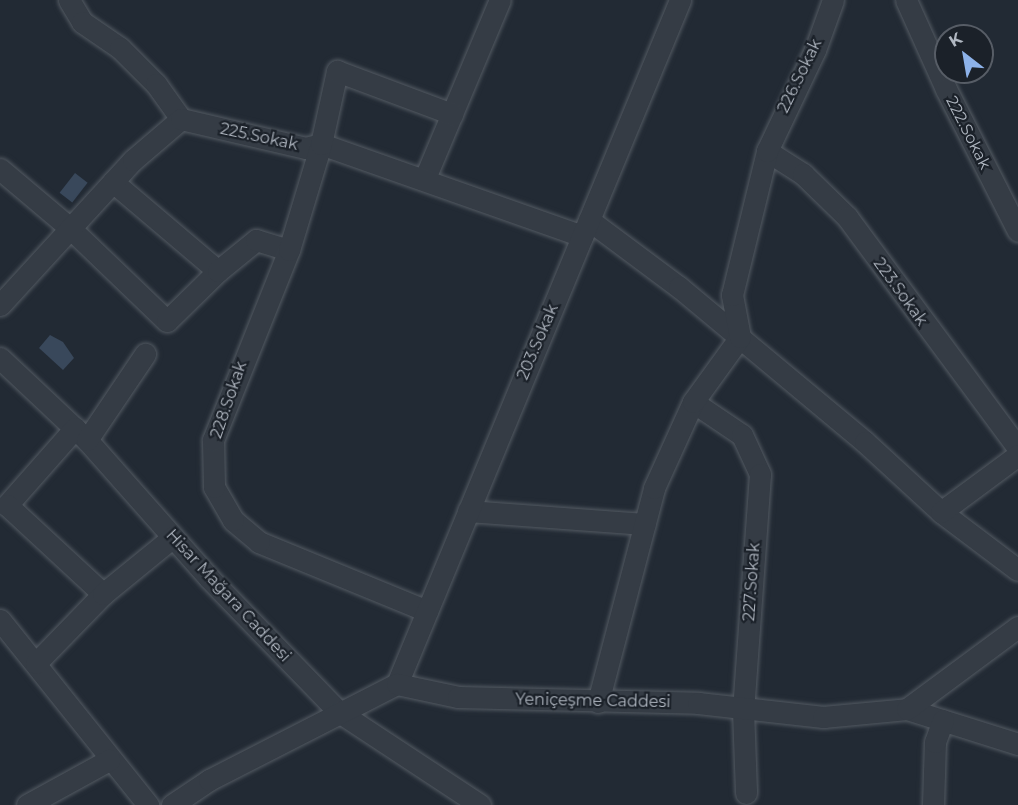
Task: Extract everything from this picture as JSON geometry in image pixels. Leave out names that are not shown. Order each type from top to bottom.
[{"type":"street","points":[[0,305],[113,182],[182,119],[149,76],[120,48],[82,22],[69,0]]},
{"type":"street","points":[[425,178],[501,0]]},
{"type":"street","name":"203.Sokak","points":[[397,684],[680,0]]},
{"type":"street","name":"226.Sokak","points":[[740,338],[732,295],[767,151],[815,50],[833,0]]},
{"type":"street","name":"222.Sokak","points":[[906,0],[946,89],[1018,231]]},
{"type":"street","name":"228.Sokak","points":[[427,611],[258,542],[233,520],[214,487],[213,440],[289,250],[321,144],[337,71],[452,114]]},
{"type":"street","name":"225.Sokak","points":[[182,119],[306,148],[321,144],[585,228],[680,286],[865,442],[941,512],[1018,570]]},
{"type":"street","name":"223.Sokak","points":[[767,151],[803,174],[847,217],[1018,448]]},
{"type":"street","points":[[0,169],[71,229],[168,321],[218,271],[256,240],[289,250]]},
{"type":"street","points":[[113,182],[218,271]]},
{"type":"street","points":[[598,702],[654,488],[693,402],[740,338]]},
{"type":"street","points":[[103,594],[8,505],[81,434],[145,354]]},
{"type":"street","name":"Hisar Mağara Caddesi","points":[[0,358],[81,434],[173,537],[339,712],[480,805]]},
{"type":"street","name":"227.Sokak","points":[[693,402],[742,435],[760,474],[743,710],[745,801]]},
{"type":"street","points":[[941,512],[1018,455]]},
{"type":"street","points":[[468,511],[645,524]]},
{"type":"street","points":[[36,663],[103,594],[173,537]]},
{"type":"street","points":[[0,620],[81,718],[108,760],[148,805]]},
{"type":"street","points":[[907,709],[1018,627]]},
{"type":"street","points":[[172,805],[209,780],[397,684]]},
{"type":"street","name":"Yeniçeşme Caddesi","points":[[397,684],[458,697],[698,704],[823,717],[907,709]]},
{"type":"street","points":[[907,709],[1018,744]]},
{"type":"street","points":[[933,805],[935,742],[943,720]]},
{"type":"street","points":[[27,805],[108,760]]},
{"type":"water","points":[[75,173],[88,183],[72,203],[60,193]]},
{"type":"water","points":[[50,335],[63,342],[74,358],[63,370],[39,348]]}]
